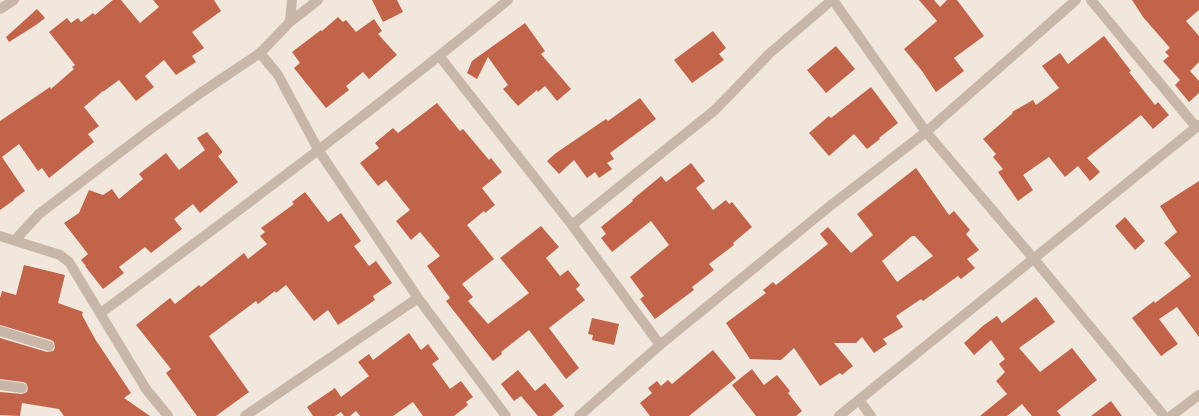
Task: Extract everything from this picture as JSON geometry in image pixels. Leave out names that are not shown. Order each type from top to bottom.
[{"type":"street","points":[[0,9],[14,0]]},
{"type":"street","points":[[290,22],[292,0]]},
{"type":"street","points":[[15,240],[39,214],[164,120],[260,53],[290,22],[318,0]]},
{"type":"street","points":[[101,313],[319,151],[440,57],[508,0]]},
{"type":"street","points":[[572,225],[715,110],[770,53],[832,0],[926,132],[1034,259],[1164,416]]},
{"type":"street","points":[[579,416],[660,345],[830,206],[926,132],[1076,0]]},
{"type":"street","points":[[839,416],[1198,126],[1091,0]]},
{"type":"street","points":[[260,53],[278,75],[319,151],[418,298],[506,416]]},
{"type":"street","points":[[440,57],[572,225],[660,345]]},
{"type":"street","points":[[0,236],[60,256],[69,262],[146,389],[168,416]]},
{"type":"street","points":[[244,416],[418,298]]},
{"type":"street","points":[[0,331],[48,346]]},
{"type":"street","points":[[0,385],[22,388]]},
{"type":"street","points":[[1171,416],[1199,395]]},
{"type":"street","points":[[859,400],[871,416]]},
{"type":"building","points":[[113,0],[121,0],[140,23],[159,7],[153,0],[214,0],[221,11],[192,32],[204,48],[192,56],[196,62],[176,75],[164,60],[145,76],[154,87],[136,101],[119,80],[84,107],[99,126],[88,134],[94,142],[49,178],[42,168],[38,171],[19,144],[2,157],[25,191],[0,210],[0,121],[50,87],[51,89],[74,69],[72,67],[75,65],[49,32],[67,18],[71,23],[78,18],[81,22],[93,13],[95,15]]},
{"type":"building","points":[[372,0],[397,0],[403,12],[383,22]]},
{"type":"building","points":[[919,0],[934,0],[940,7],[947,0],[957,0],[984,36],[954,58],[964,71],[936,92],[922,71],[904,49],[937,21]]},
{"type":"building","points":[[1132,0],[1199,0],[1199,10],[1186,21],[1199,36],[1199,62],[1190,71],[1199,81],[1199,93],[1189,102],[1175,85],[1180,80],[1163,61],[1169,56],[1165,52],[1170,48],[1143,17]]},
{"type":"building","points":[[37,9],[45,18],[9,42],[6,37]]},
{"type":"building","points":[[338,17],[343,22],[346,20],[356,32],[374,19],[382,31],[378,34],[397,55],[369,79],[363,72],[346,86],[349,90],[326,108],[294,68],[300,63],[292,52],[321,30],[322,31]]},
{"type":"building","points":[[525,23],[545,51],[541,54],[571,89],[557,101],[545,86],[538,92],[537,90],[518,106],[503,89],[508,85],[488,57],[477,79],[467,73],[472,61]]},
{"type":"building","points":[[713,31],[726,48],[719,54],[724,60],[692,83],[674,60]]},
{"type":"building","points":[[1104,36],[1131,71],[1129,72],[1155,105],[1158,102],[1169,115],[1153,129],[1141,115],[1087,158],[1100,172],[1090,181],[1078,166],[1065,177],[1049,157],[1023,175],[1033,190],[1018,201],[998,172],[1003,169],[993,157],[996,154],[983,139],[1013,113],[1012,112],[1033,100],[1036,105],[1059,88],[1042,66],[1060,53],[1068,64]]},
{"type":"building","points":[[836,46],[855,69],[826,93],[807,70]]},
{"type":"building","points":[[871,87],[898,123],[867,149],[854,134],[829,156],[809,133],[829,116],[831,118]]},
{"type":"building","points":[[640,98],[656,119],[610,153],[614,159],[607,163],[612,169],[599,178],[595,172],[587,178],[574,160],[559,174],[547,161],[556,153],[606,119],[608,121]]},
{"type":"building","points":[[437,103],[460,131],[463,129],[489,160],[491,158],[502,172],[482,188],[495,205],[485,213],[484,211],[467,225],[494,259],[462,284],[473,297],[468,301],[488,324],[529,293],[500,258],[541,226],[559,247],[546,258],[560,276],[568,270],[580,285],[576,289],[585,300],[549,328],[579,368],[566,379],[529,330],[501,352],[502,354],[493,361],[446,301],[450,298],[427,266],[440,256],[420,232],[411,240],[396,221],[410,210],[386,180],[378,186],[360,163],[379,148],[375,143],[393,128],[398,133]]},
{"type":"building","points":[[207,132],[222,151],[222,153],[218,156],[238,182],[200,213],[193,204],[174,219],[182,229],[151,253],[145,247],[119,267],[124,273],[103,289],[81,260],[88,254],[64,223],[79,213],[89,190],[103,195],[112,189],[119,199],[143,179],[139,174],[166,153],[179,170],[205,150],[197,138]]},
{"type":"building","points":[[691,163],[705,181],[696,188],[713,210],[726,200],[729,204],[732,202],[752,227],[733,243],[734,245],[709,264],[714,270],[692,287],[694,290],[655,319],[640,299],[644,296],[630,277],[669,245],[651,221],[612,252],[601,238],[606,234],[601,227],[661,176],[666,182]]},
{"type":"building","points":[[916,168],[949,215],[954,211],[970,230],[966,234],[979,250],[967,259],[975,268],[961,279],[958,276],[923,301],[921,299],[896,316],[903,327],[883,339],[887,344],[874,353],[862,337],[856,343],[834,343],[853,366],[842,375],[840,373],[820,386],[794,348],[781,360],[750,359],[726,323],[766,293],[763,290],[773,282],[776,285],[828,244],[820,234],[828,227],[851,253],[873,235],[857,214]],"holes":[[[912,236],[915,236],[933,256],[897,282],[882,261]]]},
{"type":"building","points":[[1199,181],[1199,337],[1177,307],[1159,319],[1178,344],[1161,356],[1132,318],[1191,276],[1164,243],[1177,232],[1160,206]]},
{"type":"building","points":[[305,192],[328,222],[341,213],[361,241],[354,246],[369,266],[376,261],[392,283],[373,296],[375,300],[338,325],[328,310],[314,321],[286,285],[276,293],[275,291],[258,304],[256,301],[209,336],[249,392],[216,416],[197,416],[166,373],[171,369],[136,325],[170,298],[175,304],[199,285],[201,287],[244,253],[248,259],[267,244],[260,236],[265,232],[261,228],[294,204],[292,202]]},
{"type":"building","points":[[1125,217],[1145,241],[1135,250],[1115,226]]},
{"type":"building","points":[[24,265],[65,275],[58,303],[83,312],[82,315],[95,339],[131,393],[124,398],[150,416],[64,416],[59,409],[22,403],[20,416],[0,415],[0,392],[22,394],[27,392],[28,388],[26,383],[23,382],[0,379],[0,338],[47,352],[53,351],[55,348],[54,342],[51,340],[0,325],[0,298],[2,291],[16,295]]},
{"type":"building","points":[[1036,297],[1055,322],[1019,348],[1040,372],[1072,348],[1097,380],[1057,411],[1061,416],[1032,416],[1022,404],[1007,416],[980,416],[1007,394],[996,381],[1005,372],[999,364],[1005,359],[991,340],[974,355],[964,343],[984,325],[997,316],[1002,323]]},
{"type":"building","points":[[592,318],[619,324],[614,345],[592,340],[593,335],[588,334]]},
{"type":"building","points":[[409,333],[421,350],[428,344],[439,359],[432,364],[450,389],[461,381],[473,397],[466,402],[468,405],[454,416],[423,416],[413,402],[393,416],[360,416],[356,411],[350,416],[344,416],[341,412],[335,416],[313,416],[307,407],[335,388],[341,397],[369,376],[358,362],[369,354],[373,360]]},
{"type":"building","points":[[713,350],[736,378],[689,416],[650,416],[640,403],[652,393],[648,388],[657,381],[661,386],[668,380],[672,384]]},
{"type":"building","points":[[752,369],[764,385],[777,375],[790,391],[788,393],[802,411],[796,416],[756,416],[732,385]]},
{"type":"building","points":[[518,370],[535,391],[545,383],[564,406],[552,416],[538,416],[521,396],[514,401],[501,384]]},
{"type":"building","points":[[1111,401],[1122,416],[1091,416]]}]
